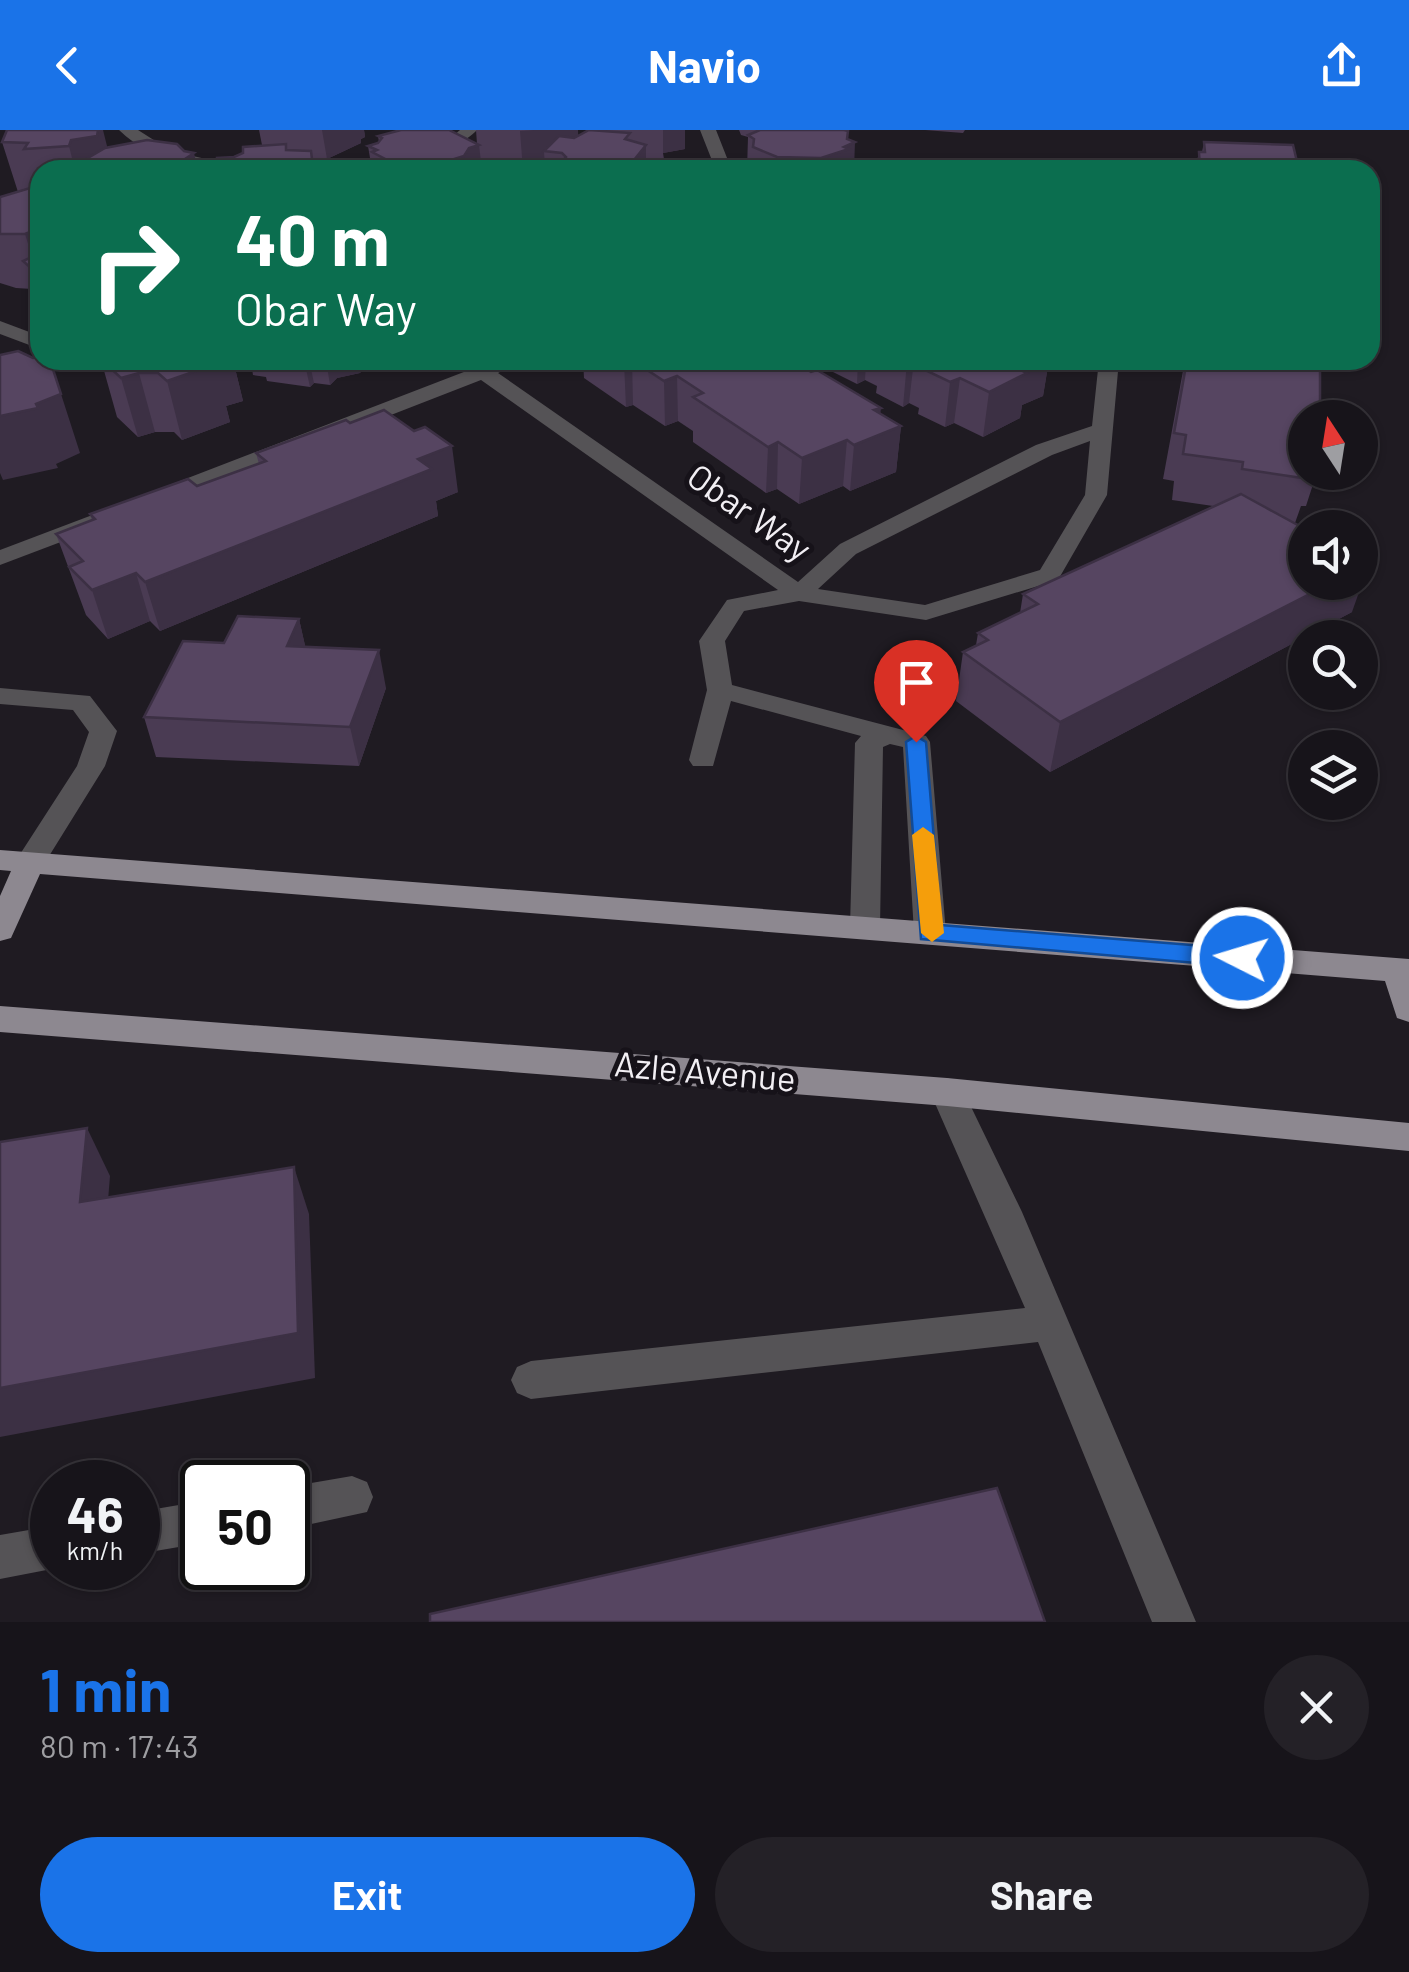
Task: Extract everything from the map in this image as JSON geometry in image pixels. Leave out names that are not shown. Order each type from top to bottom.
[{"type":"main road","points":[[0,930],[15,861],[1404,970],[1409,1009]]},
{"type":"main road","name":"Azle Avenue","points":[[0,1019],[947,1092],[1409,1137]]},
{"type":"street","points":[[127,130],[166,155],[193,160]]},
{"type":"street","points":[[383,160],[459,139],[469,130]]},
{"type":"street","points":[[708,130],[720,160]]},
{"type":"street","points":[[0,327],[30,339]]},
{"type":"street","points":[[0,558],[488,370]]},
{"type":"street","points":[[799,594],[926,612],[1049,574],[1096,495],[1106,370]]},
{"type":"street","name":"Obar Way","points":[[483,372],[799,594]]},
{"type":"street","points":[[799,594],[848,549],[1044,450],[1102,430]]},
{"type":"street","name":"Obar Way","points":[[720,690],[712,641],[736,605],[799,594]]},
{"type":"street","points":[[703,760],[720,690],[916,742],[930,933]]},
{"type":"street","points":[[0,696],[81,702],[103,731],[91,766],[15,861]]},
{"type":"street","points":[[866,927],[868,743],[889,733]]},
{"type":"street","points":[[947,1092],[1004,1212],[1174,1622]]},
{"type":"street","points":[[532,1380],[1050,1323]]},
{"type":"street","points":[[310,1504],[352,1497]]},
{"type":"building","points":[[7,130],[98,130],[97,136],[71,140],[69,146],[24,149],[28,143],[2,142]]},
{"type":"building","points":[[401,130],[449,130],[479,145],[451,160],[387,160],[368,146],[378,143],[382,138],[378,136]]},
{"type":"building","points":[[589,130],[630,133],[625,139],[646,145],[634,160],[563,160],[566,157],[562,153],[544,151],[559,136],[574,138]]},
{"type":"building","points":[[760,130],[844,130],[848,131],[847,139],[855,142],[844,147],[849,149],[821,158],[777,157],[753,147],[754,139],[748,135]]},
{"type":"building","points":[[147,140],[177,144],[194,153],[185,159],[192,160],[84,160],[105,148]]},
{"type":"building","points":[[1204,142],[1293,145],[1297,160],[1199,160],[1199,152],[1205,152]]},
{"type":"building","points":[[286,144],[286,150],[311,151],[312,160],[217,160],[243,153],[243,147]]},
{"type":"building","points":[[30,188],[30,232],[0,234],[0,197]]},
{"type":"building","points":[[18,351],[30,357],[30,370],[53,370],[61,394],[36,404],[38,408],[0,416],[0,355]]},
{"type":"building","points":[[113,370],[199,370],[167,381],[158,373],[121,378]]},
{"type":"building","points":[[647,370],[817,370],[881,408],[874,410],[901,426],[854,445],[847,440],[802,458],[778,442],[768,447],[693,397],[703,393],[677,376],[664,381]]},
{"type":"building","points":[[925,370],[1027,373],[989,392],[960,378],[950,382]]},
{"type":"building","points":[[1185,370],[1320,370],[1320,400],[1288,400],[1288,476],[1242,469],[1243,462],[1183,454],[1186,435],[1174,433]]},
{"type":"building","points":[[384,410],[414,431],[425,427],[452,446],[418,459],[432,469],[145,582],[136,573],[92,590],[69,567],[83,561],[56,534],[95,519],[90,514],[188,479],[197,486],[266,461],[256,453]]},
{"type":"building","points":[[1241,494],[1288,520],[1288,600],[1298,600],[1060,722],[963,652],[988,640],[978,633],[1038,604],[1023,594]]},
{"type":"building","points":[[238,616],[299,619],[287,646],[379,650],[350,727],[144,717],[183,641],[224,643]]},
{"type":"building","points":[[87,1128],[80,1202],[294,1167],[298,1333],[0,1388],[0,1142]]},
{"type":"building","points":[[997,1488],[1045,1622],[430,1622],[430,1614]]},
{"type":"slow traffic","points":[[923,835],[932,933]]},
{"type":"route","points":[[916,742],[930,933],[1242,958]]}]
